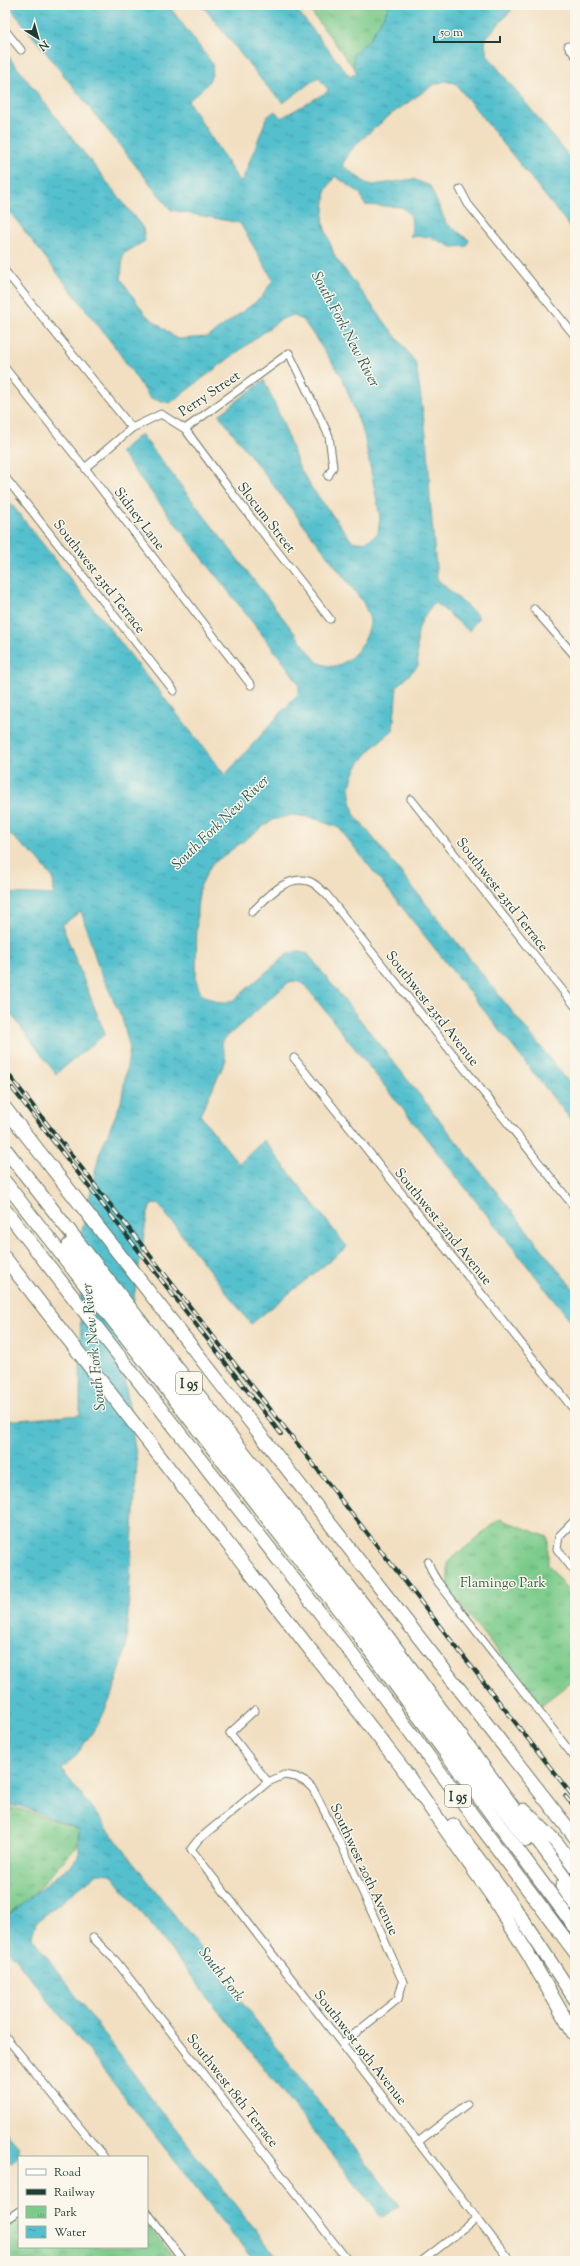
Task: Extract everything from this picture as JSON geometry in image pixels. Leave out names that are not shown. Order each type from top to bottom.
[{"type":"highway","points":[[5,1108],[575,1837]]},
{"type":"highway","name":"I 95","points":[[5,1149],[368,1620],[494,1778],[575,1891]]},
{"type":"highway","points":[[5,1163],[368,1620],[575,1904]]},
{"type":"highway","points":[[5,1182],[358,1633],[575,1927]]},
{"type":"highway","name":"I 95","points":[[5,1210],[342,1641],[575,1952]]},
{"type":"highway","points":[[5,1258],[401,1766],[494,1899],[532,1960],[575,2036]]},
{"type":"highway","points":[[401,1766],[437,1805],[494,1880],[575,1999]]},
{"type":"highway","points":[[494,1778],[556,1842],[575,1867]]},
{"type":"street","points":[[5,30],[21,50]]},
{"type":"street","points":[[568,46],[575,55]]},
{"type":"street","points":[[460,189],[468,204],[575,336]]},
{"type":"street","points":[[5,271],[132,428]]},
{"type":"street","name":"Perry Street","points":[[85,468],[132,428],[162,414],[185,429],[289,353],[329,436],[333,467],[328,476]]},
{"type":"street","name":"Sidney Lane","points":[[5,368],[85,468],[251,685]]},
{"type":"street","name":"Slocum Street","points":[[185,429],[236,498],[330,619]]},
{"type":"street","name":"Southwest 23rd Terrace","points":[[5,477],[174,691]]},
{"type":"street","points":[[534,609],[575,656]]},
{"type":"street","name":"Southwest 23rd Terrace","points":[[411,799],[575,1006]]},
{"type":"street","name":"Southwest 23rd Avenue","points":[[252,912],[278,888],[295,880],[309,881],[326,894],[575,1208]]},
{"type":"street","name":"Southwest 22nd Avenue","points":[[294,1058],[575,1411]]},
{"type":"street","points":[[575,1520],[559,1536],[557,1549],[575,1572]]},
{"type":"street","points":[[428,1562],[432,1574],[438,1582],[575,1758]]},
{"type":"street","points":[[255,1710],[230,1733],[268,1782]]},
{"type":"street","name":"Southwest 20th Avenue","points":[[268,1782],[284,1775],[296,1777],[314,1789],[343,1848],[403,1982],[398,1999],[342,2044]]},
{"type":"street","name":"Southwest 19th Avenue","points":[[268,1782],[198,1840],[191,1849],[510,2261]]},
{"type":"street","name":"Southwest 18th Terrace","points":[[93,1938],[116,1961],[348,2261]]},
{"type":"street","points":[[5,2036],[101,2156]]},
{"type":"street","points":[[418,2142],[467,2104]]},
{"type":"street","points":[[5,2221],[18,2212]]},
{"type":"street","points":[[148,2213],[184,2261]]},
{"type":"street","points":[[422,2261],[476,2219]]},
{"type":"green space","points":[[306,5],[390,5],[369,40],[354,53],[353,67]]},
{"type":"green space","name":"Flamingo Park","points":[[500,1519],[548,1537],[548,1564],[575,1601],[575,1679],[540,1706],[448,1589],[448,1562]]},
{"type":"green space","points":[[20,1809],[79,1829],[77,1846],[29,1899],[5,1916],[5,1810]]},
{"type":"green space","points":[[18,2221],[18,2248],[148,2248],[148,2225],[177,2261],[5,2261],[5,2230]]},
{"type":"water","name":"South Fork New River","points":[[8,5],[168,5],[212,63],[213,69],[210,80],[188,101],[239,181],[242,181],[267,117],[275,111],[281,118],[327,92],[328,89],[318,77],[283,103],[264,83],[202,5],[293,5],[350,77],[357,72],[353,67],[354,53],[369,40],[390,5],[516,5],[486,38],[485,45],[488,56],[575,164],[575,233],[455,83],[445,81],[433,85],[390,115],[354,146],[342,165],[366,183],[373,185],[413,179],[430,186],[446,223],[469,240],[467,246],[452,247],[430,237],[410,236],[412,229],[411,216],[402,207],[365,205],[360,193],[335,176],[326,190],[323,223],[335,257],[416,363],[428,449],[430,499],[437,579],[479,617],[469,631],[435,602],[428,610],[420,624],[418,631],[418,666],[397,687],[393,730],[366,755],[355,771],[352,779],[350,792],[354,814],[575,1090],[575,1125],[339,828],[310,817],[292,815],[272,820],[211,865],[200,887],[197,908],[196,980],[201,994],[219,1003],[234,1000],[286,955],[297,951],[308,954],[575,1291],[575,1326],[303,983],[296,981],[289,982],[221,1042],[226,1060],[200,1115],[239,1164],[264,1140],[347,1247],[251,1324],[158,1204],[151,1205],[147,1216],[123,1366],[137,1462],[126,1647],[113,1693],[100,1721],[78,1753],[62,1770],[399,2205],[382,2218],[111,1874],[98,1873],[36,1922],[32,1937],[148,2093],[279,2261],[254,2261],[6,1947],[6,1917],[79,1858],[79,1829],[20,1806],[5,1808],[5,1421],[80,1415],[81,1235],[99,1155],[121,1102],[130,1049],[122,1018],[99,969],[81,911],[62,925],[105,1034],[56,1074],[5,1006],[5,893],[54,895],[53,878],[37,858],[5,830],[5,496],[225,775],[299,693],[299,684],[120,452],[141,434],[317,662],[330,666],[335,666],[348,660],[363,643],[369,629],[370,622],[363,602],[219,415],[264,380],[283,423],[298,465],[311,487],[352,541],[363,542],[375,536],[378,533],[380,517],[364,435],[342,377],[304,321],[293,315],[280,320],[170,403],[150,398],[115,347],[5,206],[5,52],[143,228],[145,241],[123,254],[121,279],[145,314],[177,339],[208,337],[261,298],[273,280],[240,223],[171,210]]},
{"type":"water","points":[[5,2132],[18,2146],[20,2155],[12,2163],[5,2163]]},
{"type":"railway","points":[[5,1070],[575,1799]]},
{"type":"railway","points":[[12,1088],[281,1434]]},
{"type":"railway","points":[[565,1796],[575,1808]]},
{"type":"water label","name":"South Fork","points":[[222,1974]]}]
